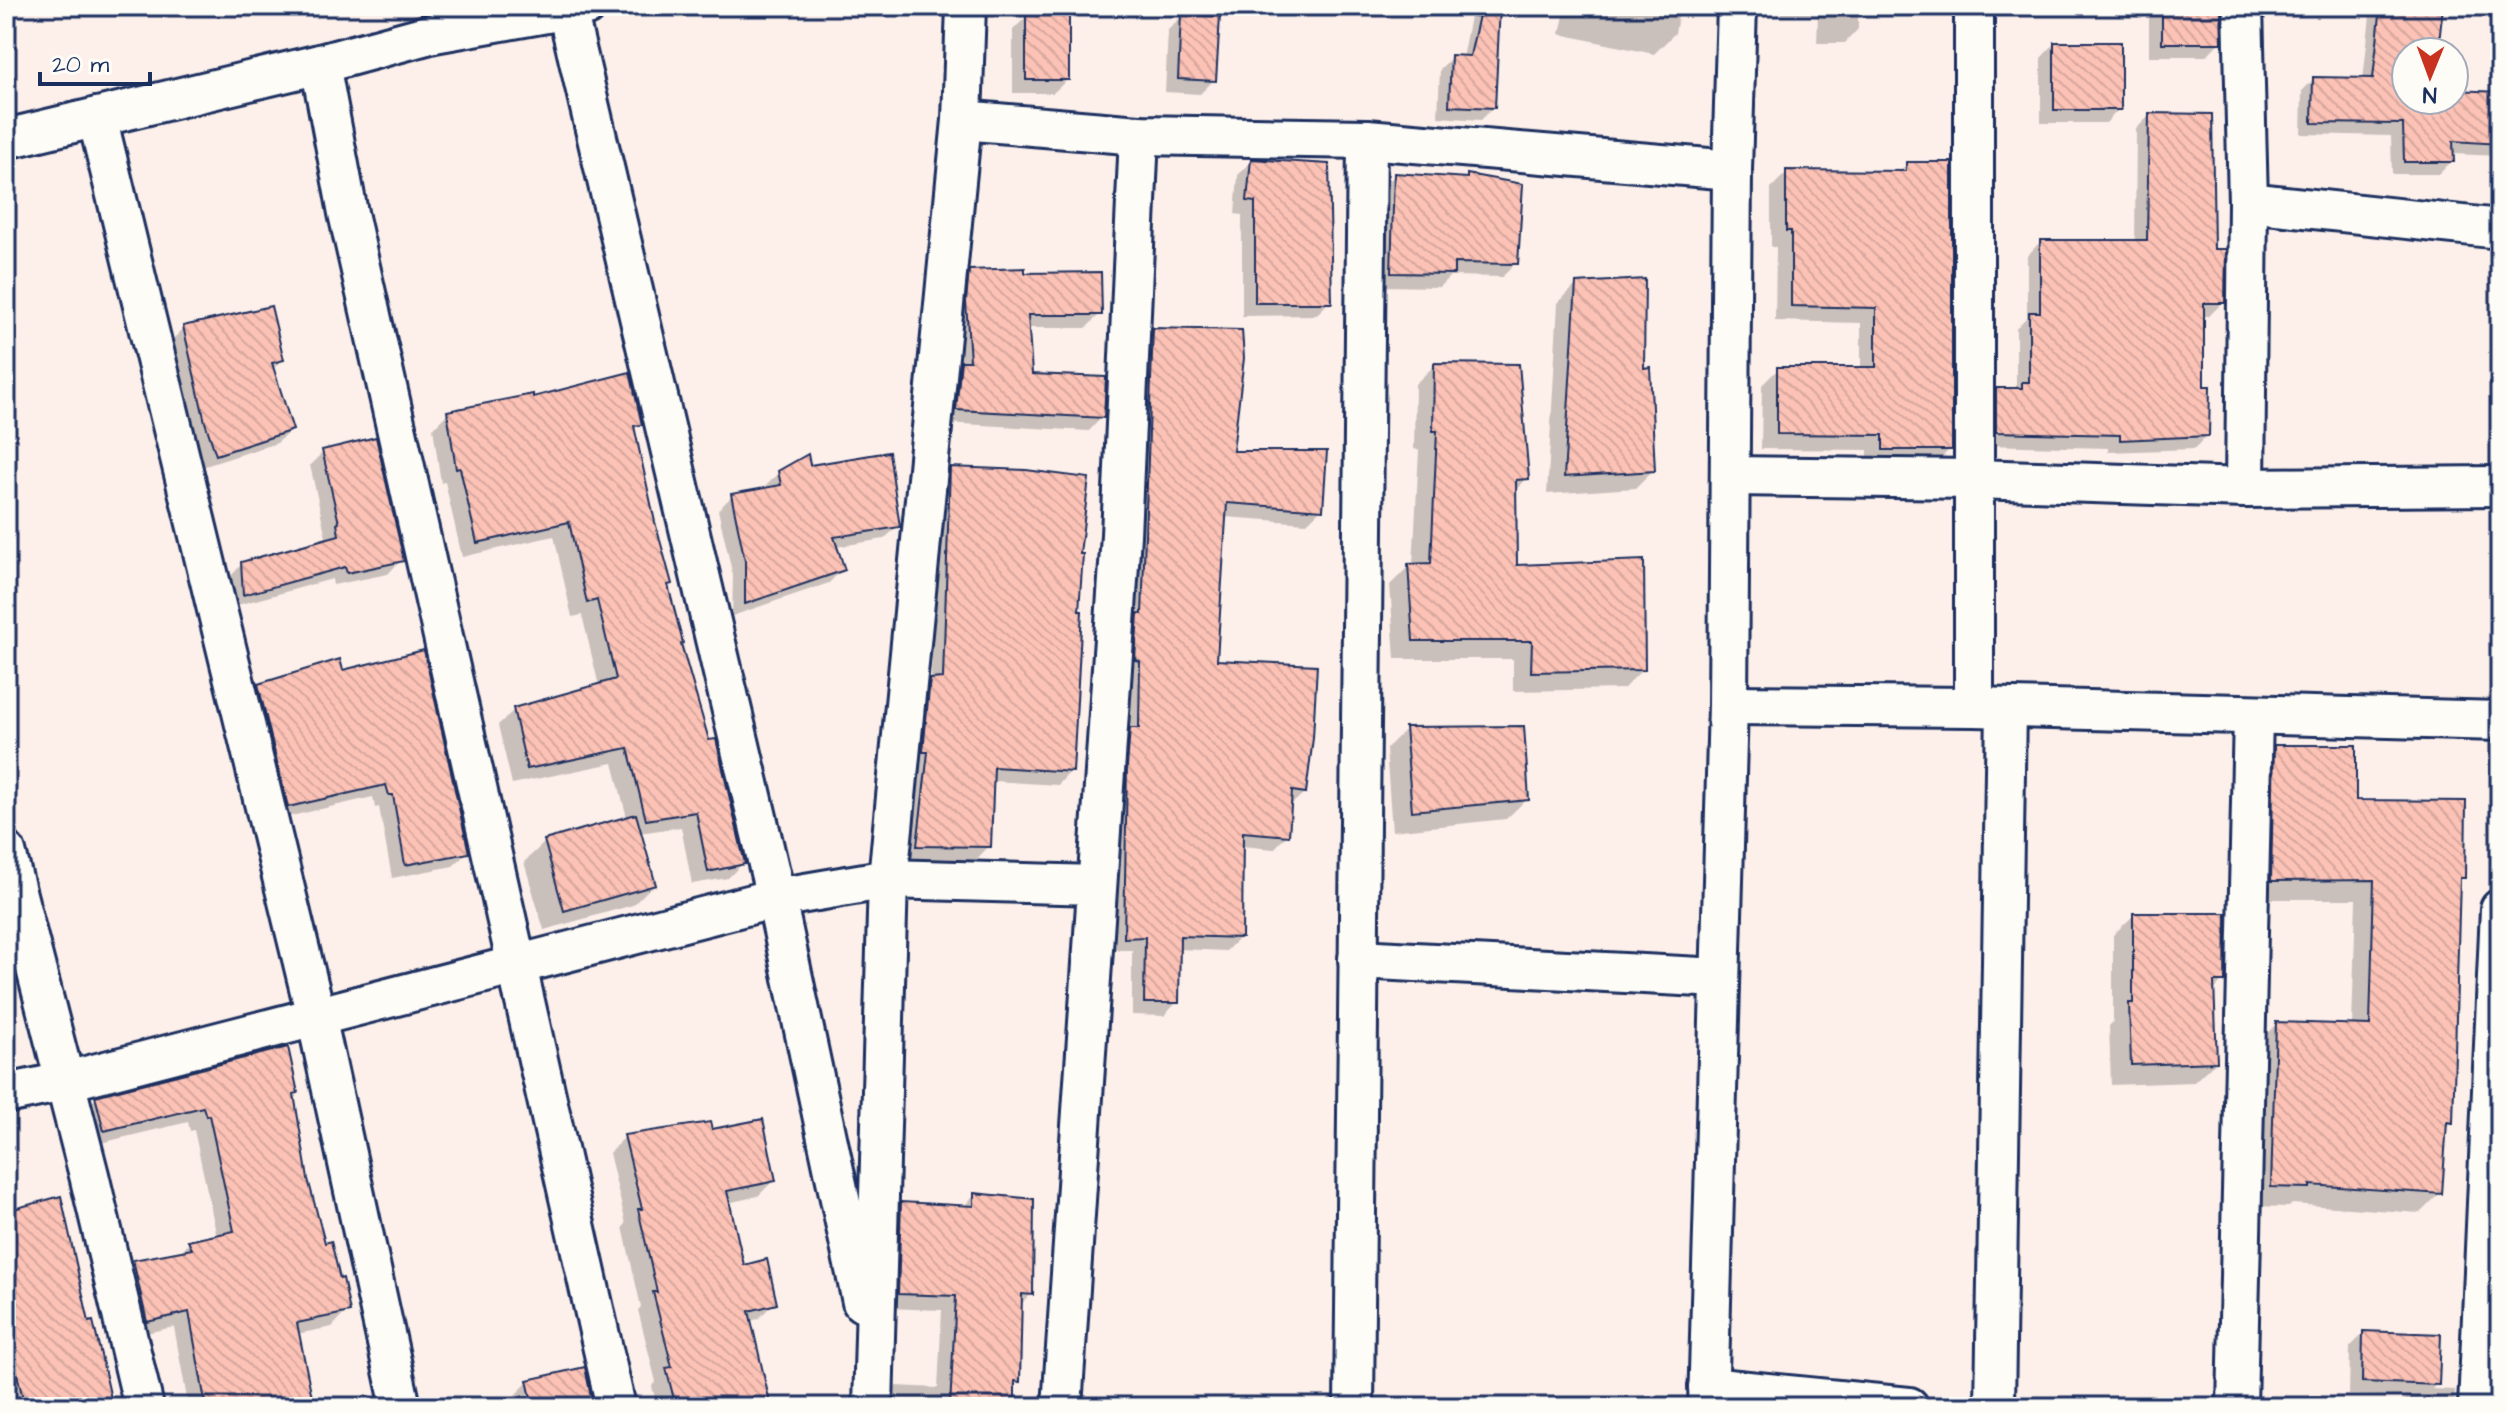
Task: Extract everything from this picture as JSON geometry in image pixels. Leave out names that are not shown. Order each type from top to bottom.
[{"type":"street","points":[[873,1407],[888,879],[962,120],[966,6]]},
{"type":"street","points":[[1737,6],[1732,170],[1728,705],[1708,1397],[1909,1407]]},
{"type":"street","points":[[1974,6],[1974,479],[1990,707],[1995,1407]]},
{"type":"street","points":[[2243,6],[2248,202],[2245,488]]},
{"type":"street","points":[[6,139],[320,64],[434,33],[577,8],[776,898],[874,1362]]},
{"type":"street","points":[[320,64],[351,228],[616,1407]]},
{"type":"street","points":[[97,117],[316,1016],[401,1407]]},
{"type":"street","points":[[962,120],[1139,135],[1367,139],[1732,170]]},
{"type":"street","points":[[1062,1407],[1121,535],[1139,135]]},
{"type":"street","points":[[1354,1407],[1367,139]]},
{"type":"street","points":[[2248,202],[2500,229]]},
{"type":"street","points":[[1731,476],[1974,479],[2245,488],[2500,486]]},
{"type":"street","points":[[1728,705],[1990,707],[2500,721]]},
{"type":"street","points":[[2237,1407],[2253,716]]},
{"type":"street","points":[[6,852],[89,1175],[144,1407]]},
{"type":"street","points":[[6,1094],[63,1082],[776,898],[888,879],[1096,885]]},
{"type":"street","points":[[2478,1407],[2500,909]]},
{"type":"street","points":[[1358,959],[1720,978]]},
{"type":"building","points":[[1481,6],[1500,6],[1495,108],[1449,106],[1451,55],[1470,56]]},
{"type":"building","points":[[2162,6],[2221,6],[2222,43],[2162,43]]},
{"type":"building","points":[[2381,6],[2443,6],[2440,36],[2390,36],[2390,116],[2470,116],[2470,91],[2500,92],[2500,144],[2453,141],[2454,162],[2404,162],[2403,124],[2312,123],[2313,77],[2373,78]]},
{"type":"building","points":[[1069,13],[1069,80],[1026,80],[1026,14]]},
{"type":"building","points":[[1181,14],[1220,16],[1216,81],[1178,79]]},
{"type":"building","points":[[2054,42],[2121,42],[2121,110],[2054,110]]},
{"type":"building","points":[[2149,113],[2212,114],[2214,249],[2226,249],[2225,303],[2204,303],[2204,386],[2210,386],[2209,436],[2120,440],[2120,435],[1996,432],[1996,388],[2022,388],[2022,382],[2029,382],[2029,312],[2040,312],[2040,240],[2147,240]]},
{"type":"building","points":[[1251,159],[1329,164],[1332,303],[1255,303],[1255,202],[1247,201]]},
{"type":"building","points":[[1906,162],[1952,162],[1952,450],[1883,450],[1883,435],[1777,434],[1777,367],[1876,367],[1876,308],[1791,306],[1791,231],[1786,231],[1786,170],[1906,171]]},
{"type":"building","points":[[1394,173],[1467,178],[1467,174],[1523,184],[1518,264],[1454,263],[1454,274],[1391,273]]},
{"type":"building","points":[[1025,268],[1025,273],[1101,272],[1102,315],[1028,315],[1032,374],[1106,377],[1104,418],[956,410],[961,361],[970,361],[966,302],[969,270]]},
{"type":"building","points":[[1645,279],[1644,368],[1650,367],[1655,471],[1564,477],[1576,283]]},
{"type":"building","points":[[271,306],[284,360],[272,363],[293,430],[216,455],[205,422],[183,326]]},
{"type":"building","points":[[1153,328],[1242,330],[1244,358],[1233,451],[1327,451],[1323,510],[1227,503],[1217,660],[1317,665],[1313,738],[1306,793],[1292,791],[1289,836],[1243,832],[1242,938],[1180,936],[1179,1003],[1144,1003],[1145,937],[1124,938],[1127,767],[1130,728],[1139,728],[1140,661],[1135,660],[1138,613],[1142,614]]},
{"type":"building","points":[[1434,363],[1519,364],[1529,479],[1516,480],[1517,565],[1644,560],[1645,670],[1531,672],[1532,641],[1413,641],[1408,564],[1431,563],[1437,431],[1433,431]]},
{"type":"building","points":[[630,372],[642,425],[634,426],[672,584],[668,585],[681,644],[709,740],[716,739],[745,864],[708,872],[696,812],[646,820],[628,748],[527,769],[513,708],[616,679],[597,600],[587,603],[569,522],[477,543],[460,468],[456,469],[447,411],[533,394],[533,397]]},
{"type":"building","points":[[376,437],[404,561],[347,573],[345,567],[243,595],[241,562],[339,535],[322,450]]},
{"type":"building","points":[[889,452],[900,527],[834,537],[845,570],[745,604],[745,561],[731,494],[781,485],[778,471],[808,454],[810,465]]},
{"type":"building","points":[[950,467],[1026,470],[1089,478],[1080,554],[1083,554],[1079,611],[1082,611],[1073,772],[994,767],[991,847],[917,846],[928,752],[923,752],[930,679],[943,678]]},
{"type":"building","points":[[424,650],[469,853],[405,865],[393,795],[389,795],[386,785],[288,807],[258,684],[340,659],[343,670]]},
{"type":"building","points":[[1524,726],[1529,800],[1412,811],[1405,727]]},
{"type":"building","points":[[2274,745],[2356,745],[2356,800],[2466,801],[2465,878],[2460,878],[2453,1123],[2447,1122],[2442,1194],[2310,1185],[2310,1188],[2271,1187],[2276,1022],[2370,1025],[2374,880],[2271,881]]},
{"type":"building","points":[[636,814],[656,885],[564,911],[544,840]]},
{"type":"building","points":[[2133,913],[2226,913],[2225,982],[2214,982],[2217,1062],[2131,1065],[2129,1003],[2133,1003]]},
{"type":"building","points":[[288,1047],[298,1093],[294,1094],[308,1179],[325,1243],[331,1241],[340,1279],[343,1278],[350,1312],[297,1323],[314,1407],[206,1407],[189,1312],[147,1322],[133,1260],[192,1249],[188,1241],[234,1231],[209,1115],[206,1116],[203,1107],[104,1131],[95,1096]]},
{"type":"building","points":[[763,1119],[776,1181],[727,1191],[744,1265],[767,1259],[777,1304],[749,1311],[771,1407],[676,1407],[666,1368],[672,1367],[653,1292],[657,1292],[638,1209],[642,1209],[624,1135],[710,1122],[712,1129]]},
{"type":"building","points":[[974,1193],[1034,1199],[1033,1295],[1022,1294],[1020,1382],[1015,1381],[1015,1407],[950,1407],[956,1296],[898,1294],[901,1202],[974,1206]]},
{"type":"building","points":[[61,1196],[89,1322],[93,1321],[113,1407],[25,1407],[6,1328],[6,1211]]},
{"type":"building","points":[[2363,1331],[2441,1334],[2439,1385],[2362,1382]]},
{"type":"building","points":[[585,1367],[593,1407],[533,1407],[527,1380]]}]
